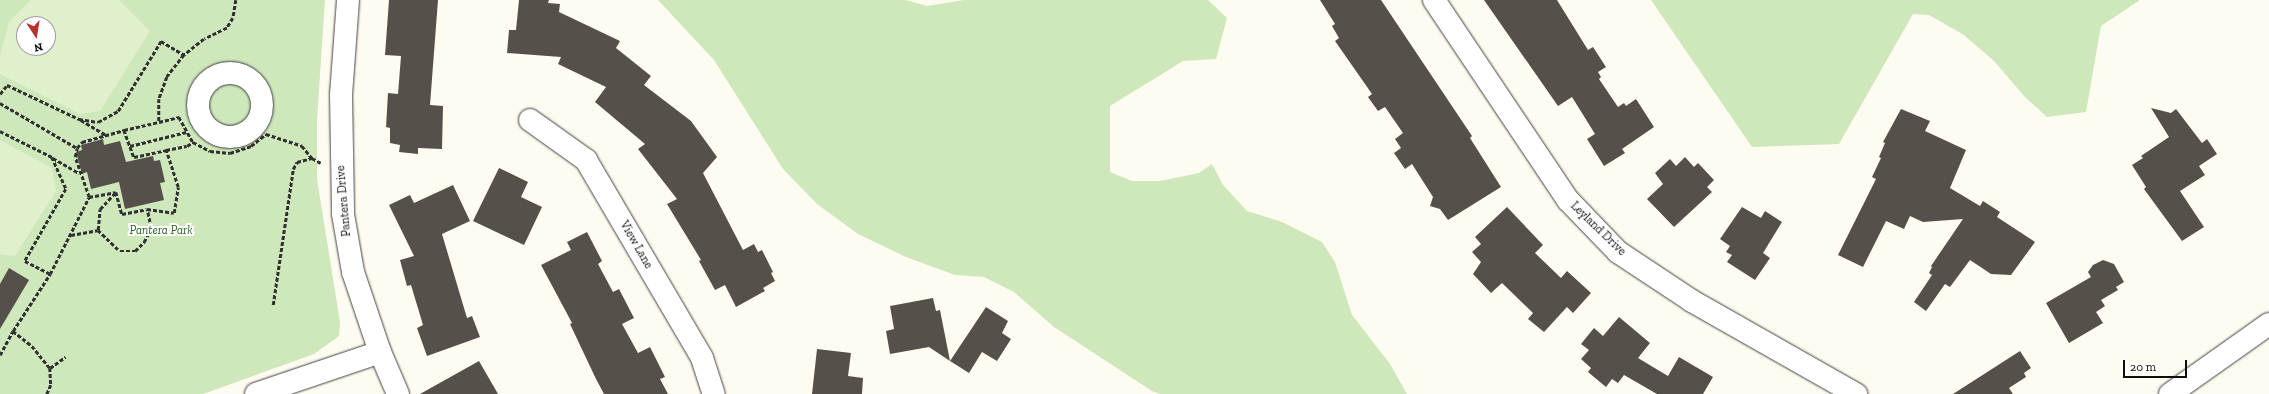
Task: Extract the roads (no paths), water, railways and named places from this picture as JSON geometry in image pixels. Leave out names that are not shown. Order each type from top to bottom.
[{"type":"street","name":"Pantera Drive","points":[[348,0],[341,95],[341,167],[343,214],[353,272],[380,352],[398,394]]},
{"type":"street","name":"Leyland Drive","points":[[1434,0],[1568,200],[1618,252],[1692,301],[1856,394]]},
{"type":"street","name":"View Lane","points":[[530,120],[586,160],[702,358],[714,394]]},
{"type":"street","points":[[2183,391],[2269,324]]},
{"type":"street","points":[[256,394],[380,352]]},
{"type":"park label","name":"Pantera Park","points":[[161,231]]}]
